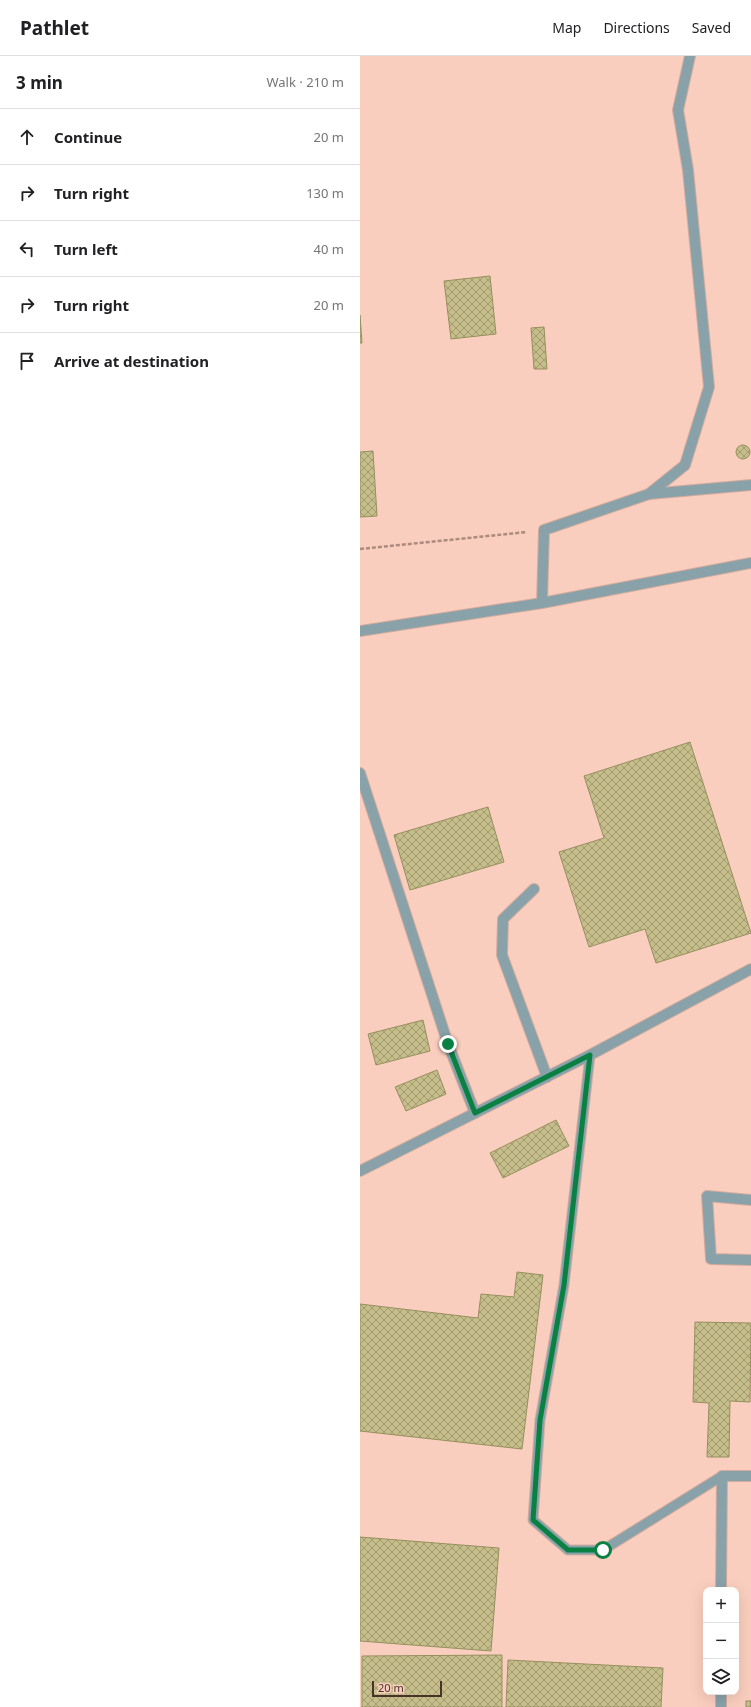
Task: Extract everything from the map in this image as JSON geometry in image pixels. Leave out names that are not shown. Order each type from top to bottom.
[{"type":"street","points":[[649,494],[685,465],[709,387],[688,170],[678,110],[690,56]]},
{"type":"street","points":[[542,603],[544,530],[649,494],[751,485]]},
{"type":"street","points":[[360,631],[542,603],[751,563]]},
{"type":"street","points":[[360,773],[448,1044],[475,1113]]},
{"type":"street","points":[[534,889],[504,919],[502,955],[547,1077]]},
{"type":"street","points":[[360,1171],[590,1055],[751,969]]},
{"type":"street","points":[[751,1200],[707,1196],[711,1259],[751,1260]]},
{"type":"street","points":[[721,1587],[722,1476],[751,1476]]},
{"type":"street","points":[[721,1695],[721,1707]]},
{"type":"lane","points":[[590,1055],[564,1285],[540,1420],[533,1520],[568,1550],[603,1550],[722,1476]]},
{"type":"path","points":[[360,549],[544,530]]},
{"type":"building","points":[[490,276],[496,334],[451,339],[444,281]]},
{"type":"building","points":[[360,315],[362,343],[360,343]]},
{"type":"building","points":[[544,327],[547,369],[534,369],[531,328]]},
{"type":"building","points":[[743,445],[748,447],[750,452],[748,457],[743,459],[738,457],[736,452],[738,447]]},
{"type":"building","points":[[373,451],[377,516],[360,517],[360,452]]},
{"type":"building","points":[[690,742],[751,933],[656,963],[645,929],[589,947],[559,852],[604,838],[584,776]]},
{"type":"building","points":[[488,807],[504,862],[410,890],[394,835]]},
{"type":"building","points":[[423,1020],[430,1051],[376,1065],[368,1034]]},
{"type":"building","points":[[437,1070],[446,1094],[406,1111],[395,1087]]},
{"type":"building","points":[[556,1120],[569,1146],[503,1178],[490,1153]]},
{"type":"building","points":[[517,1272],[543,1275],[522,1449],[360,1431],[360,1304],[478,1318],[481,1294],[514,1297]]},
{"type":"building","points":[[695,1322],[751,1323],[750,1402],[730,1401],[729,1457],[707,1457],[709,1403],[693,1402]]},
{"type":"building","points":[[360,1537],[499,1548],[491,1651],[360,1641]]},
{"type":"building","points":[[502,1655],[502,1707],[362,1707],[362,1656]]},
{"type":"building","points":[[508,1660],[663,1668],[661,1707],[506,1707]]},
{"type":"building","points":[[746,1701],[751,1701],[751,1707],[746,1707]]},
{"type":"route","points":[[448,1044],[475,1113],[590,1055],[564,1285],[540,1420],[533,1520],[568,1550],[603,1550]]}]
